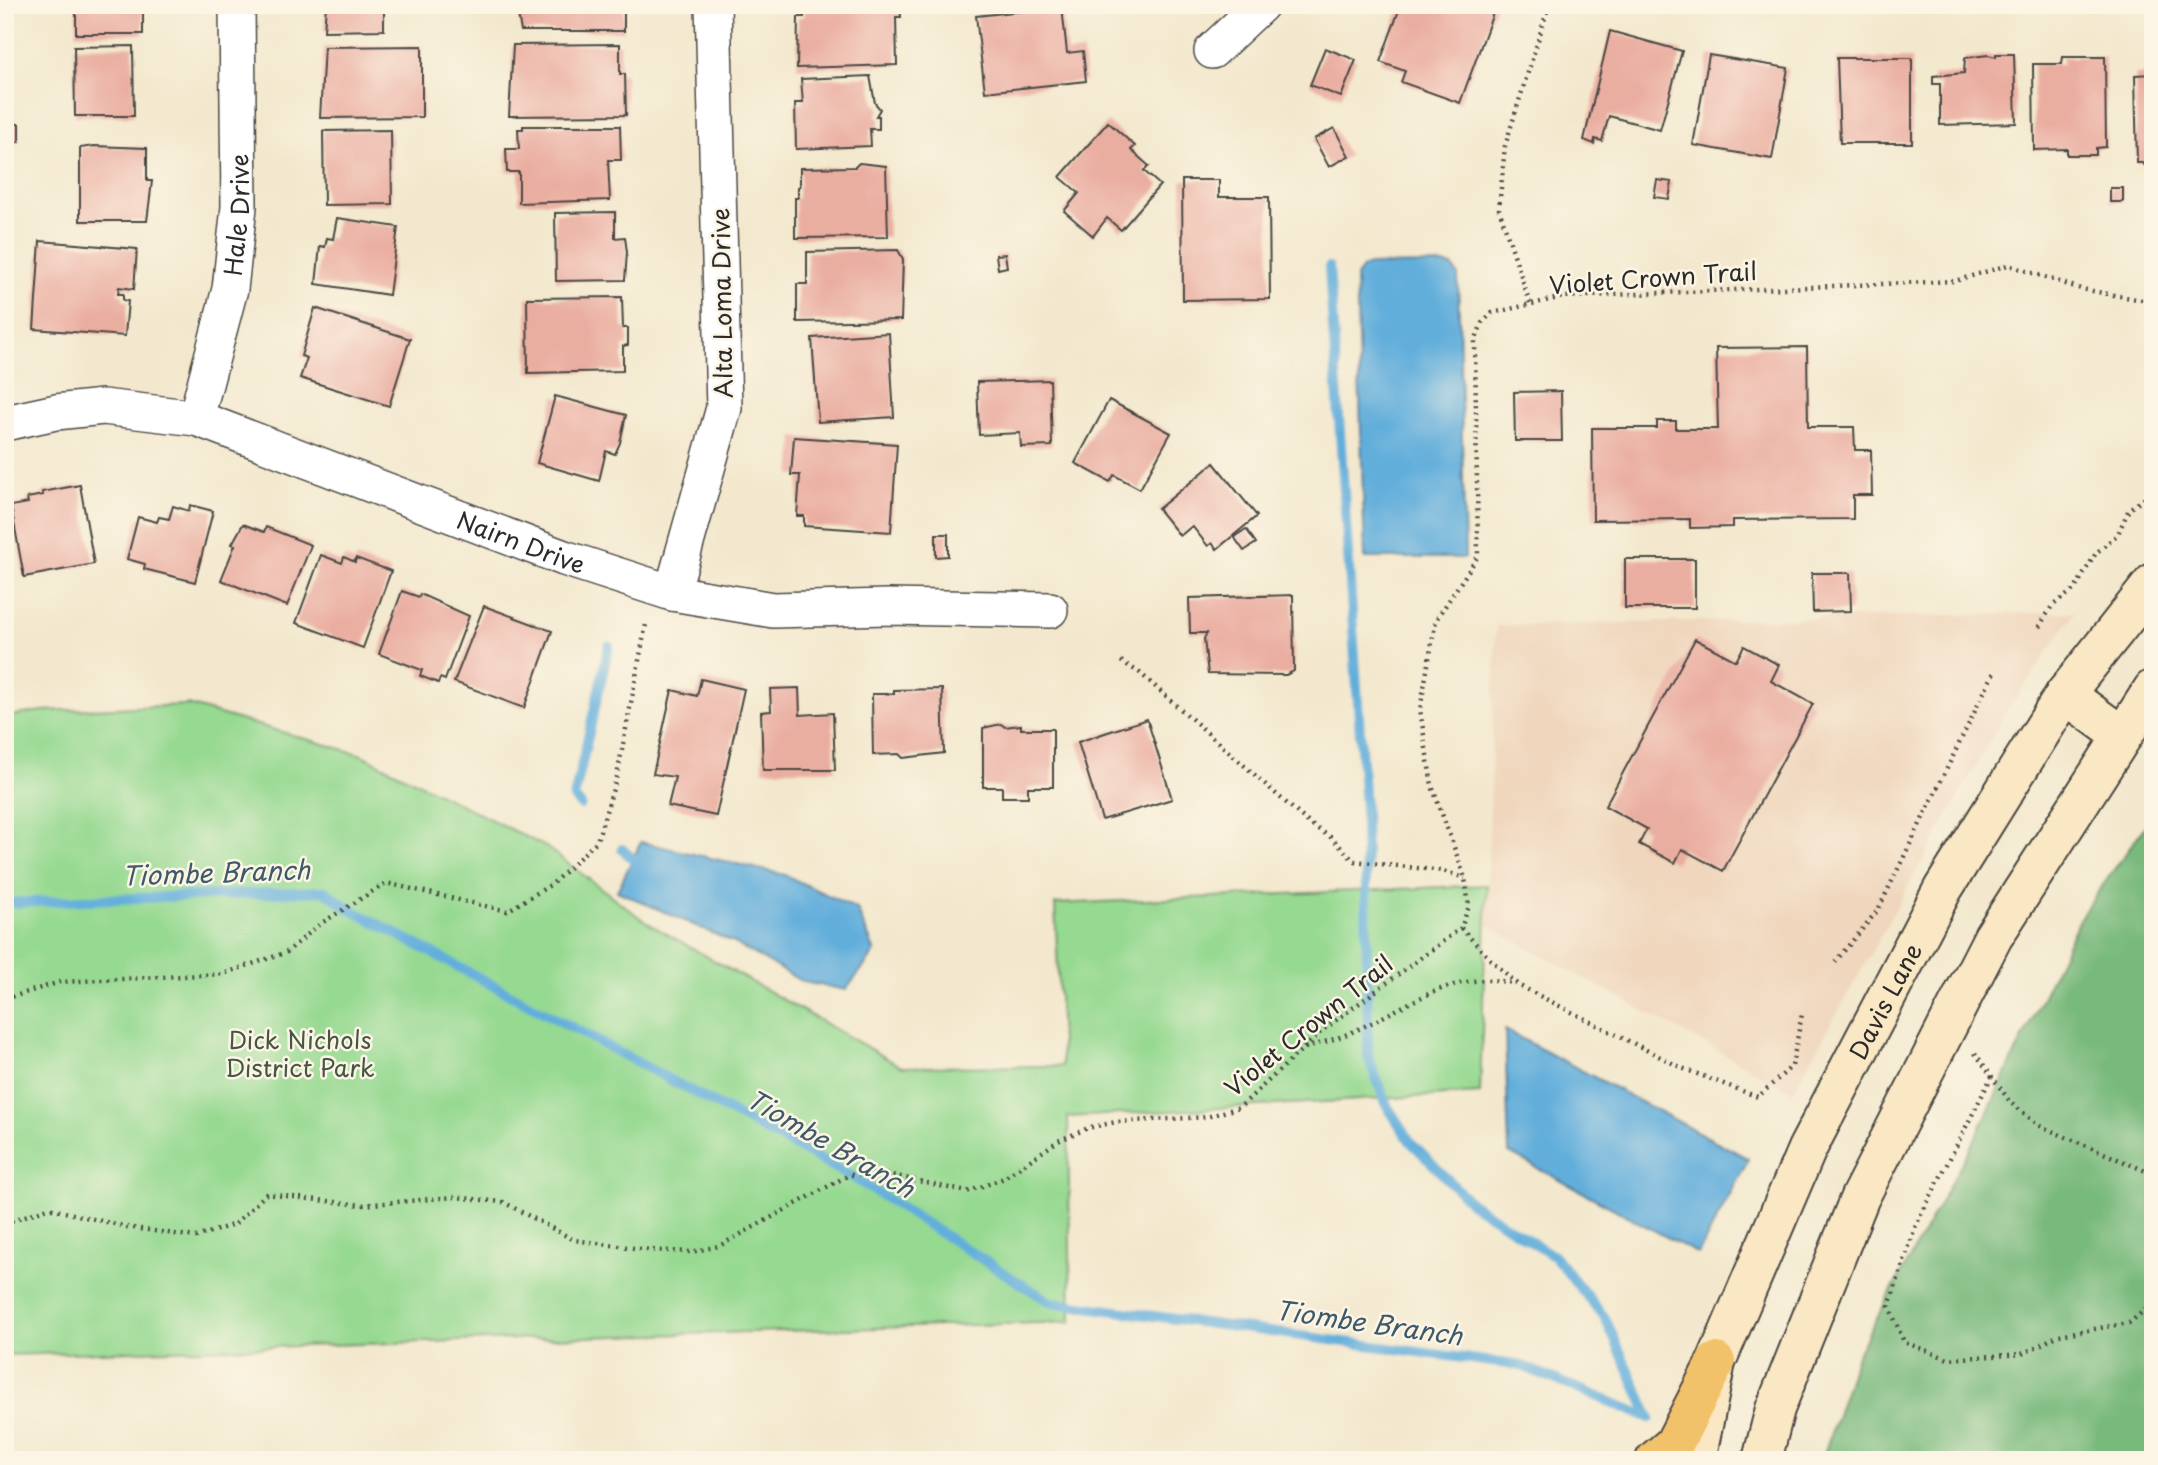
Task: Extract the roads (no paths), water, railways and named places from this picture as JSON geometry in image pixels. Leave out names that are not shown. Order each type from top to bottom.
[{"type":"highway","points":[[1656,1460],[1674,1444],[1716,1362]]},
{"type":"main road","name":"Davis Lane","points":[[1696,1460],[1716,1362],[1814,1136],[1943,888],[2065,694],[2153,583]]},
{"type":"main road","points":[[1762,1460],[1775,1409],[1860,1197],[1993,937],[2153,689]]},
{"type":"main road","points":[[2065,694],[2121,735]]},
{"type":"street","name":"Hale Drive","points":[[196,418],[230,289],[239,207],[237,5]]},
{"type":"street","name":"Alta Loma Drive","points":[[672,593],[724,408],[713,5]]},
{"type":"street","points":[[1212,51],[1261,5]]},
{"type":"street","name":"Nairn Drive","points":[[5,423],[103,407],[196,418],[564,558],[672,593],[773,611],[888,607],[1050,610]]},
{"type":"water","points":[[1369,265],[1452,266],[1458,275],[1465,558],[1365,558],[1356,277],[1362,268]]},
{"type":"water","points":[[641,842],[785,875],[857,909],[875,952],[846,990],[803,982],[732,942],[617,891]]},
{"type":"water","points":[[1505,1030],[1749,1159],[1698,1254],[1509,1153]]},
{"type":"waterway","points":[[1329,267],[1365,808],[1368,1057],[1387,1106],[1410,1141],[1471,1203],[1555,1257],[1605,1318],[1650,1418]]},
{"type":"waterway","points":[[581,805],[574,798],[609,646]]},
{"type":"waterway","points":[[622,849],[633,859]]},
{"type":"waterway","name":"Tiombe Branch","points":[[5,903],[325,891],[348,908],[849,1175],[1050,1302],[1522,1366],[1650,1418]]},
{"type":"park label","name":"Dick Nichols District Park","points":[[300,1053]]}]
